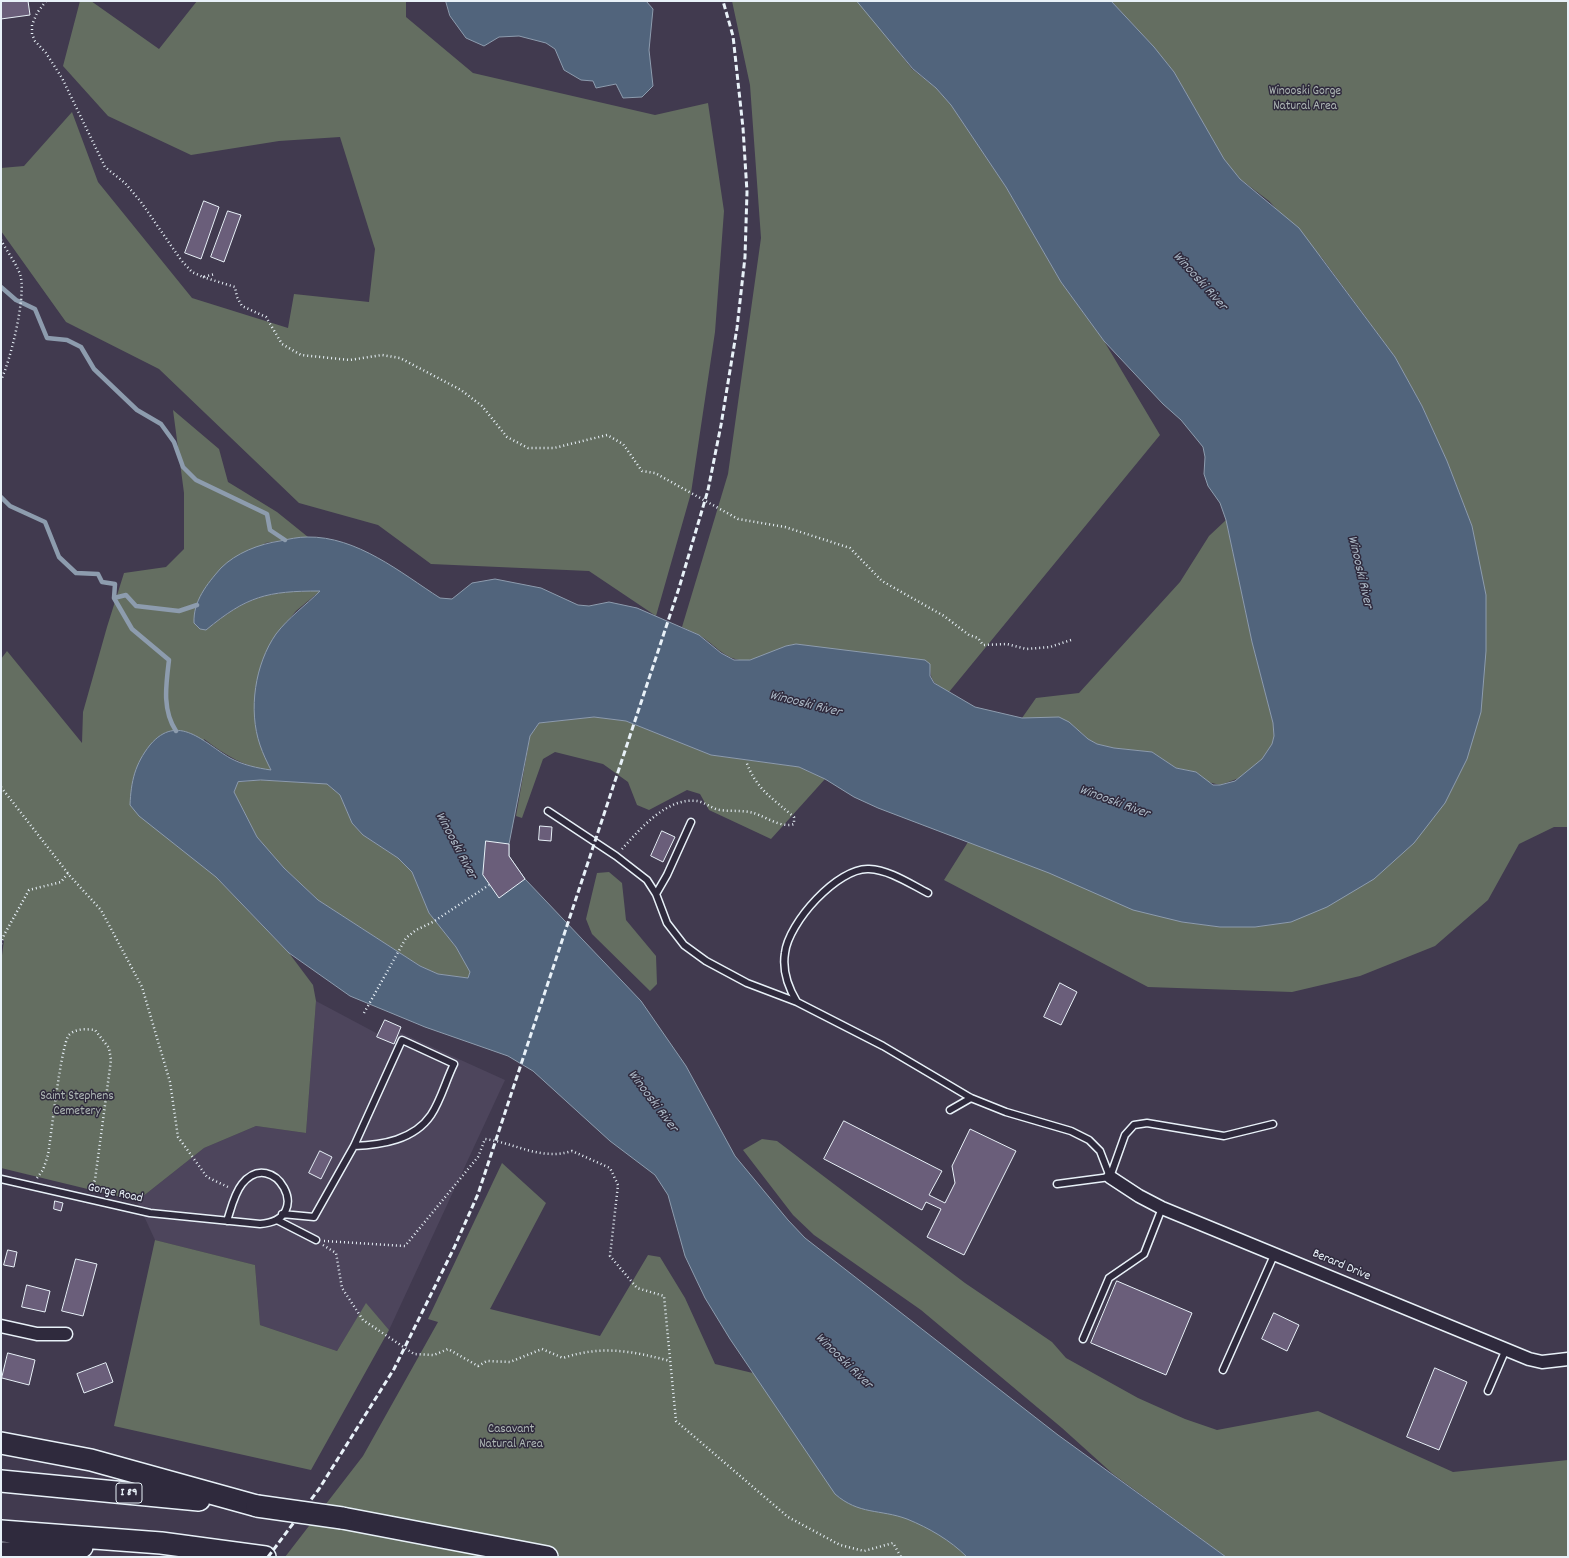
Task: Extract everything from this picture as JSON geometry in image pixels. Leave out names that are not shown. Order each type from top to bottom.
[{"type":"highway","points":[[1,1443],[91,1460],[257,1506]]},
{"type":"highway","name":"I 89","points":[[1,1481],[257,1506],[342,1518],[547,1557]]},
{"type":"highway","points":[[1,1531],[161,1543],[266,1557]]},
{"type":"highway","points":[[1,1554],[26,1550],[161,1543]]},
{"type":"street","name":"Berard Drive","points":[[1110,1177],[1139,1196],[1162,1208],[1275,1253],[1506,1349],[1542,1362],[1568,1359]]},
{"type":"street","points":[[1,1326],[37,1334],[66,1334]]},
{"type":"lane","points":[[548,811],[616,856],[647,880],[656,894],[667,923],[684,945],[706,961],[747,983],[797,1002],[883,1046],[971,1098],[1006,1112],[1071,1132],[1089,1140],[1100,1151],[1110,1177]]},
{"type":"lane","points":[[656,894],[667,875],[691,822]]},
{"type":"lane","points":[[797,1002],[789,989],[784,972],[784,951],[795,927],[824,891],[838,880],[855,870],[869,869],[886,872],[928,893]]},
{"type":"lane","points":[[282,1214],[314,1217],[354,1146],[402,1040],[454,1064],[431,1115],[416,1132],[392,1142],[354,1146]]},
{"type":"lane","points":[[950,1110],[971,1098]]},
{"type":"lane","points":[[1110,1177],[1125,1135],[1134,1125],[1147,1123],[1224,1136],[1273,1124]]},
{"type":"lane","points":[[226,1221],[238,1192],[248,1178],[256,1174],[271,1175],[284,1184],[287,1192],[286,1207],[277,1220],[316,1240]]},
{"type":"lane","points":[[1057,1184],[1110,1177]]},
{"type":"lane","name":"Gorge Road","points":[[1,1179],[150,1213],[260,1224],[277,1220]]},
{"type":"lane","points":[[1083,1339],[1110,1278],[1144,1254],[1162,1208]]},
{"type":"lane","points":[[1223,1370],[1275,1253]]},
{"type":"lane","points":[[1488,1391],[1506,1349]]},
{"type":"path","points":[[46,1],[37,13],[32,25],[32,34],[35,41],[46,53],[62,78],[105,167],[125,183],[141,202],[181,260],[192,272],[235,288],[237,297],[242,306],[266,316],[282,344],[302,354],[350,360],[382,355],[400,358],[461,390],[482,406],[507,437],[528,448],[554,448],[607,435],[623,444],[642,471],[655,474],[738,519],[784,527],[850,548],[882,581],[944,616],[969,634],[978,638],[983,645],[1007,644],[1026,649],[1050,647],[1071,640]]},
{"type":"path","points":[[1,240],[21,278],[20,308],[13,342],[1,380]]},
{"type":"path","points":[[203,277],[215,274]]},
{"type":"path","points":[[616,856],[637,832],[665,809],[686,801],[698,801],[716,809],[753,812],[781,824],[789,826],[794,824],[794,817],[759,787],[752,777],[746,761]]},
{"type":"path","points":[[1,788],[68,873],[101,910],[142,987],[170,1082],[178,1137],[207,1177],[238,1192]]},
{"type":"path","points":[[1,944],[4,935],[29,890],[61,882],[68,873]]},
{"type":"path","points":[[364,1013],[406,938],[416,930],[433,922],[489,885]]},
{"type":"path","points":[[24,1184],[36,1179],[43,1170],[48,1155],[63,1053],[68,1036],[75,1031],[95,1030],[109,1048],[111,1060],[110,1074],[95,1180],[90,1191],[79,1197]]},
{"type":"path","points":[[316,1240],[405,1246],[478,1157],[485,1140],[496,1141],[541,1154],[560,1154],[572,1151],[610,1168],[618,1185],[610,1256],[638,1288],[664,1296],[676,1422],[788,1517],[840,1545],[864,1551],[892,1543],[901,1557]]},
{"type":"path","points":[[316,1240],[336,1253],[342,1288],[363,1320],[414,1354],[434,1355],[448,1348],[478,1366],[487,1362],[510,1362],[542,1349],[563,1358],[581,1352],[626,1350],[670,1361]]},
{"type":"shaded area","points":[[316,1001],[378,1034],[385,1020],[401,1027],[399,1032],[505,1080],[389,1330],[366,1304],[337,1351],[260,1325],[255,1265],[155,1240],[137,1201],[204,1148],[256,1126],[306,1133]]},
{"type":"green space","points":[[80,1],[91,1],[159,49],[197,1],[406,1],[406,17],[473,73],[655,115],[708,103],[724,211],[715,332],[691,493],[656,616],[589,571],[431,564],[378,525],[299,503],[159,369],[66,322],[1,231],[1,168],[24,166],[72,112],[98,182],[192,298],[288,328],[294,294],[369,302],[375,249],[340,137],[279,141],[191,155],[108,116],[63,66]]},
{"type":"green space","points":[[732,1],[858,1],[860,3],[912,69],[936,88],[951,105],[1006,187],[1061,282],[1104,341],[1160,435],[949,692],[936,684],[931,675],[930,664],[796,644],[784,647],[755,659],[734,659],[699,635],[682,627],[728,474],[761,238],[750,85]]},
{"type":"green space","name":"Winooski Gorge Natural Area","points":[[1111,1],[1568,1],[1568,827],[1554,827],[1519,844],[1488,900],[1435,946],[1360,976],[1292,992],[1148,987],[944,880],[968,842],[1182,922],[1220,927],[1255,927],[1291,922],[1486,651],[1485,595],[1472,526],[1447,461],[1422,406],[1395,357],[1322,258],[1269,201],[1240,179],[1224,159],[1174,72],[1154,47]]},
{"type":"green space","name":"Saint Stephens Cemetery","points":[[173,410],[219,449],[228,482],[277,512],[308,537],[265,543],[206,630],[234,610],[259,598],[286,592],[320,591],[296,611],[276,635],[262,662],[255,694],[260,745],[271,771],[252,767],[235,760],[204,739],[197,860],[216,877],[289,953],[313,985],[316,1001],[306,1133],[256,1126],[204,1148],[137,1201],[1,1168],[1,963],[4,940],[1,940],[1,659],[7,651],[82,743],[83,712],[124,573],[166,567],[184,549],[184,493]]},
{"type":"green space","points":[[1226,520],[1252,642],[1273,723],[1274,736],[1272,744],[1262,759],[1242,777],[1220,785],[1208,782],[1196,772],[1176,768],[1152,752],[1114,748],[1097,744],[1088,739],[1069,722],[1022,718],[1036,698],[1079,693],[1180,582],[1209,536]]},
{"type":"green space","points":[[594,717],[626,721],[711,755],[799,767],[825,779],[771,839],[709,810],[700,794],[687,790],[649,810],[637,805],[628,782],[603,764],[555,752],[543,759],[522,818],[516,816],[530,736],[539,723]]},
{"type":"green space","points":[[261,780],[327,784],[340,795],[352,823],[363,835],[398,858],[412,872],[429,913],[456,947],[471,972],[468,978],[438,974],[420,966],[318,900],[284,868],[257,837],[234,792],[238,782]]},
{"type":"green space","points":[[609,872],[622,883],[626,920],[656,956],[657,984],[650,991],[592,934],[586,919],[597,873]]},
{"type":"green space","points":[[762,1139],[777,1141],[965,1283],[1052,1342],[1066,1358],[1138,1398],[1185,1419],[1217,1430],[1318,1411],[1453,1472],[1568,1460],[1568,1557],[1226,1557],[1113,1474],[1062,1428],[921,1310],[814,1235],[793,1215],[743,1150]]},
{"type":"green space","name":"Casavant Natural Area","points":[[502,1163],[546,1203],[490,1309],[600,1336],[648,1255],[660,1257],[685,1298],[715,1364],[799,1384],[1090,1557],[285,1557],[363,1456],[438,1322],[428,1319]]},
{"type":"green space","points":[[155,1240],[255,1265],[260,1325],[337,1351],[366,1303],[389,1330],[311,1470],[114,1426]]},
{"type":"water","points":[[446,1],[646,1],[653,9],[649,50],[653,86],[642,97],[623,98],[616,84],[596,88],[593,81],[581,80],[564,70],[555,49],[546,43],[519,36],[499,37],[484,46],[466,38],[450,16]]},
{"type":"water","name":"Winooski River","points":[[857,1],[1111,1],[1154,47],[1174,72],[1224,159],[1240,179],[1299,228],[1395,357],[1422,406],[1447,461],[1472,526],[1486,595],[1486,651],[1481,712],[1467,759],[1445,803],[1414,843],[1374,879],[1327,907],[1291,922],[1255,927],[1220,927],[1182,922],[1133,910],[1049,873],[878,808],[854,797],[825,779],[799,767],[711,755],[626,721],[594,717],[539,723],[530,736],[509,844],[509,856],[525,879],[641,1001],[686,1066],[735,1156],[788,1220],[805,1238],[1058,1435],[1226,1557],[967,1557],[931,1530],[907,1519],[861,1509],[844,1501],[835,1494],[730,1339],[705,1298],[685,1256],[668,1195],[655,1175],[610,1141],[533,1071],[508,1056],[425,1027],[350,996],[289,953],[216,877],[139,816],[130,805],[131,788],[137,766],[150,745],[160,735],[171,731],[181,731],[191,734],[230,758],[250,766],[271,770],[260,745],[254,717],[254,702],[259,673],[263,659],[276,634],[320,591],[286,592],[258,598],[234,610],[206,630],[200,629],[194,623],[194,615],[198,600],[206,587],[221,568],[234,558],[248,550],[264,544],[304,537],[325,538],[361,549],[394,567],[440,598],[452,599],[472,583],[495,579],[541,588],[578,605],[589,606],[609,602],[637,608],[699,635],[721,653],[734,660],[750,660],[786,646],[796,644],[925,660],[930,664],[930,676],[934,683],[975,707],[1022,718],[1059,717],[1069,722],[1088,739],[1097,744],[1114,748],[1152,752],[1176,768],[1196,772],[1213,785],[1220,785],[1235,781],[1262,759],[1272,744],[1274,736],[1273,723],[1252,642],[1226,520],[1220,503],[1208,486],[1204,474],[1205,457],[1203,447],[1181,420],[1163,404],[1104,341],[1061,282],[1006,187],[951,105],[936,88],[913,69]],"holes":[[[261,780],[327,784],[340,795],[352,823],[363,835],[398,858],[412,872],[429,913],[456,947],[470,972],[468,978],[438,974],[420,966],[318,900],[284,868],[257,837],[234,792],[238,782]]]},
{"type":"building","points":[[1,1],[28,1],[30,15],[1,19]]},
{"type":"building","points":[[204,201],[219,207],[201,259],[185,253]]},
{"type":"building","points":[[228,211],[241,215],[224,262],[211,257]]},
{"type":"building","points":[[540,826],[552,827],[551,841],[539,840]]},
{"type":"building","points":[[662,831],[675,837],[663,862],[651,856]]},
{"type":"building","points":[[486,841],[509,844],[509,856],[525,879],[499,898],[483,875]]},
{"type":"building","points":[[1060,983],[1077,992],[1061,1025],[1044,1017]]},
{"type":"building","points":[[385,1020],[401,1027],[394,1044],[377,1037]]},
{"type":"building","points":[[844,1121],[942,1171],[929,1195],[945,1203],[955,1183],[952,1166],[970,1129],[1016,1151],[964,1255],[927,1237],[941,1209],[926,1202],[922,1210],[824,1159]]},
{"type":"building","points":[[320,1151],[332,1157],[321,1179],[309,1173]]},
{"type":"building","points":[[55,1201],[63,1203],[61,1211],[54,1209]]},
{"type":"building","points":[[8,1250],[17,1252],[14,1267],[4,1265]]},
{"type":"building","points":[[76,1259],[97,1264],[83,1316],[62,1311]]},
{"type":"building","points":[[1117,1281],[1192,1313],[1166,1375],[1091,1343]]},
{"type":"building","points":[[27,1285],[50,1291],[45,1312],[22,1307]]},
{"type":"building","points":[[1274,1313],[1299,1325],[1287,1351],[1262,1339]]},
{"type":"building","points":[[8,1353],[35,1360],[29,1385],[2,1378]]},
{"type":"building","points":[[106,1363],[113,1382],[84,1393],[77,1374]]},
{"type":"building","points":[[1435,1368],[1467,1382],[1439,1450],[1407,1437]]},
{"type":"waterway","points":[[1,287],[16,300],[35,309],[47,338],[67,340],[81,347],[94,369],[137,410],[161,424],[174,442],[183,467],[196,480],[267,514],[270,530],[285,540]]},
{"type":"waterway","points":[[1,497],[10,506],[45,522],[59,557],[76,573],[98,574],[102,582],[115,584],[114,598],[132,629],[169,660],[166,697],[169,715],[176,731]]},
{"type":"waterway","points":[[114,598],[126,595],[136,606],[179,611],[197,605]]},
{"type":"railway","points":[[268,1557],[319,1489],[394,1369],[454,1248],[478,1194],[679,588],[708,490],[721,425],[737,328],[745,257],[747,192],[743,128],[733,36],[723,1]]}]
